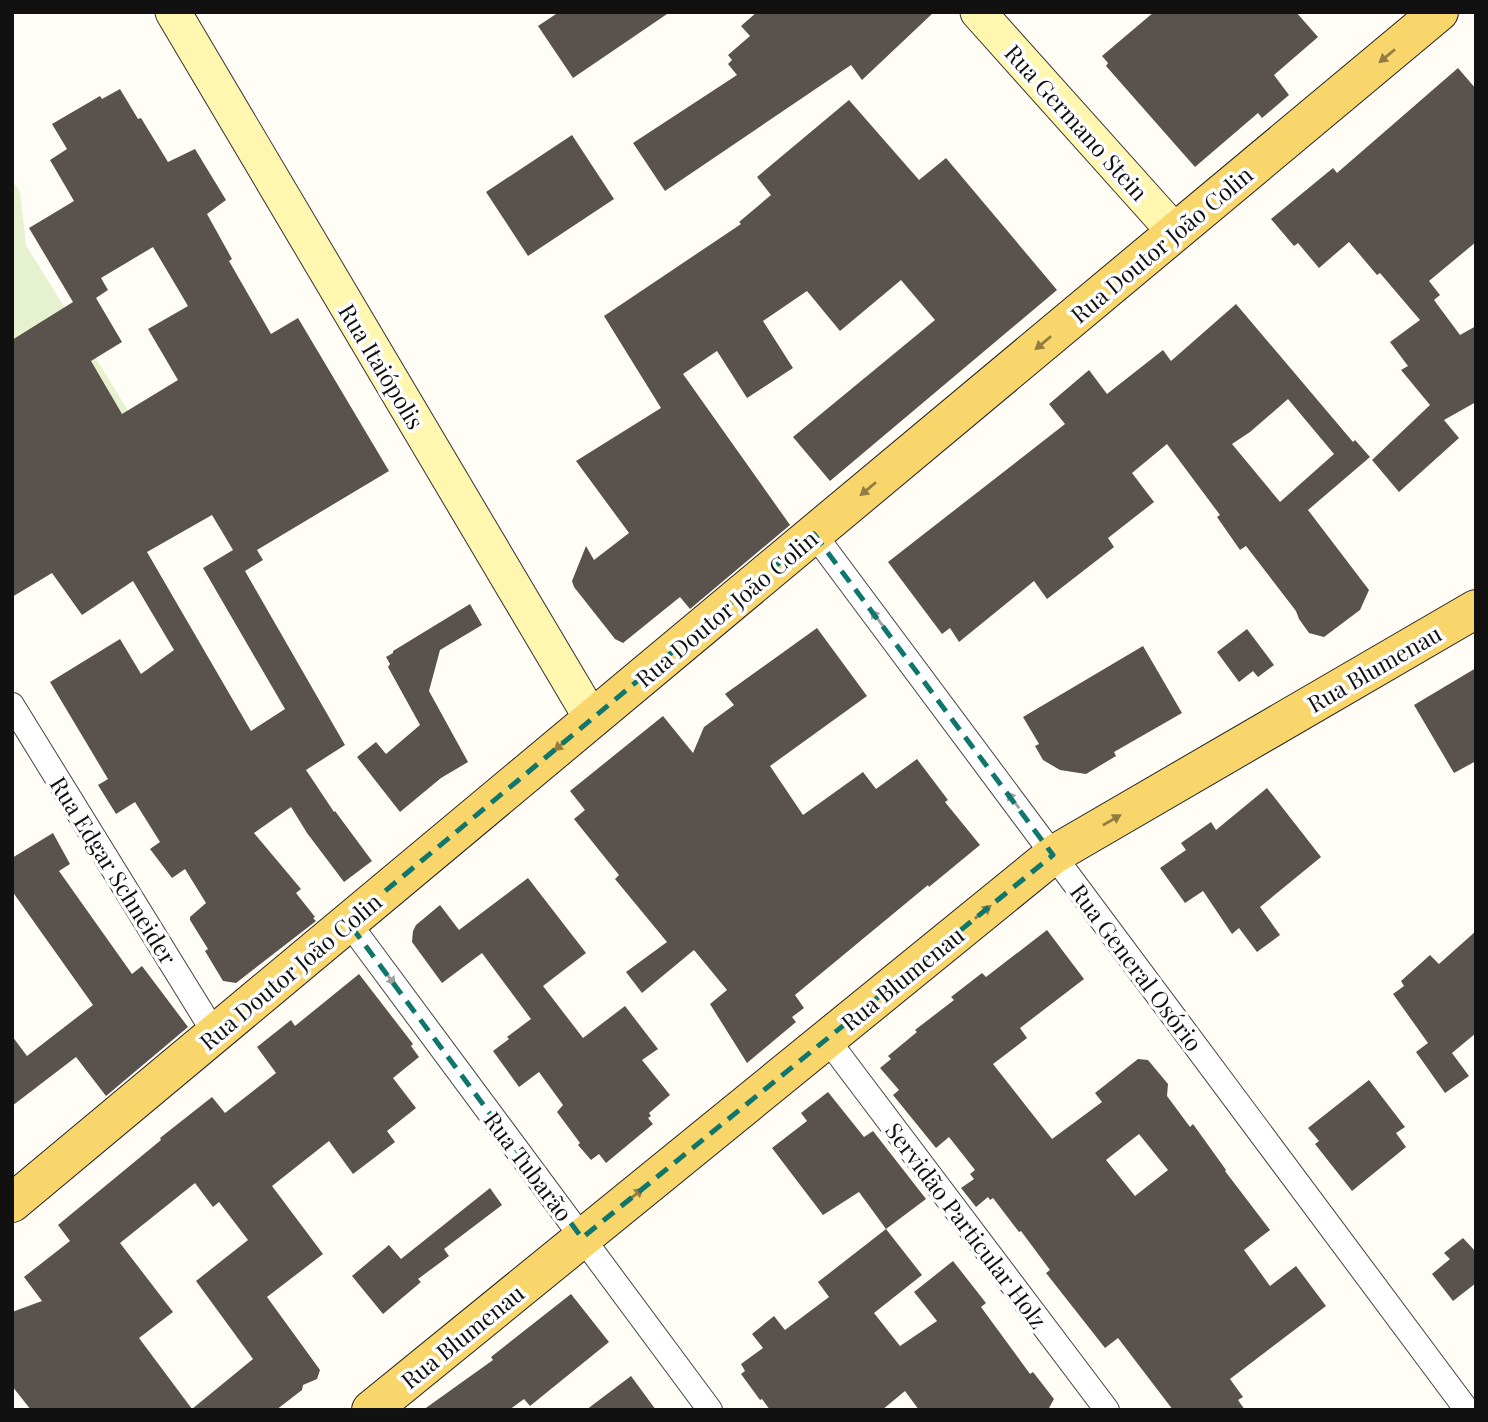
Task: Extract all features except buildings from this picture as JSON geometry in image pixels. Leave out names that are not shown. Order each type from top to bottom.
[{"type":"main road","name":"Rua Itaiópolis","points":[[173,12],[592,719]]},
{"type":"main road","name":"Rua Germano Stein","points":[[978,12],[1175,232]]},
{"type":"main road","name":"Rua Doutor João Colin","points":[[12,1203],[1439,12]]},
{"type":"main road","name":"Rua Blumenau","points":[[371,1410],[1053,855],[1476,609]]},
{"type":"street","name":"Rua General Osório","points":[[814,534],[1463,1405]]},
{"type":"street","name":"Rua Edgar Schneider","points":[[12,705],[215,1034]]},
{"type":"street","name":"Rua Tubarão","points":[[348,922],[710,1410]]},
{"type":"street","name":"Servidão Particular Holz","points":[[827,1040],[1107,1410]]},
{"type":"highlighted area","points":[[814,534],[1053,855],[582,1238],[348,922]]},
{"type":"green space","points":[[12,180],[20,192],[26,245],[153,451],[12,542]]}]
